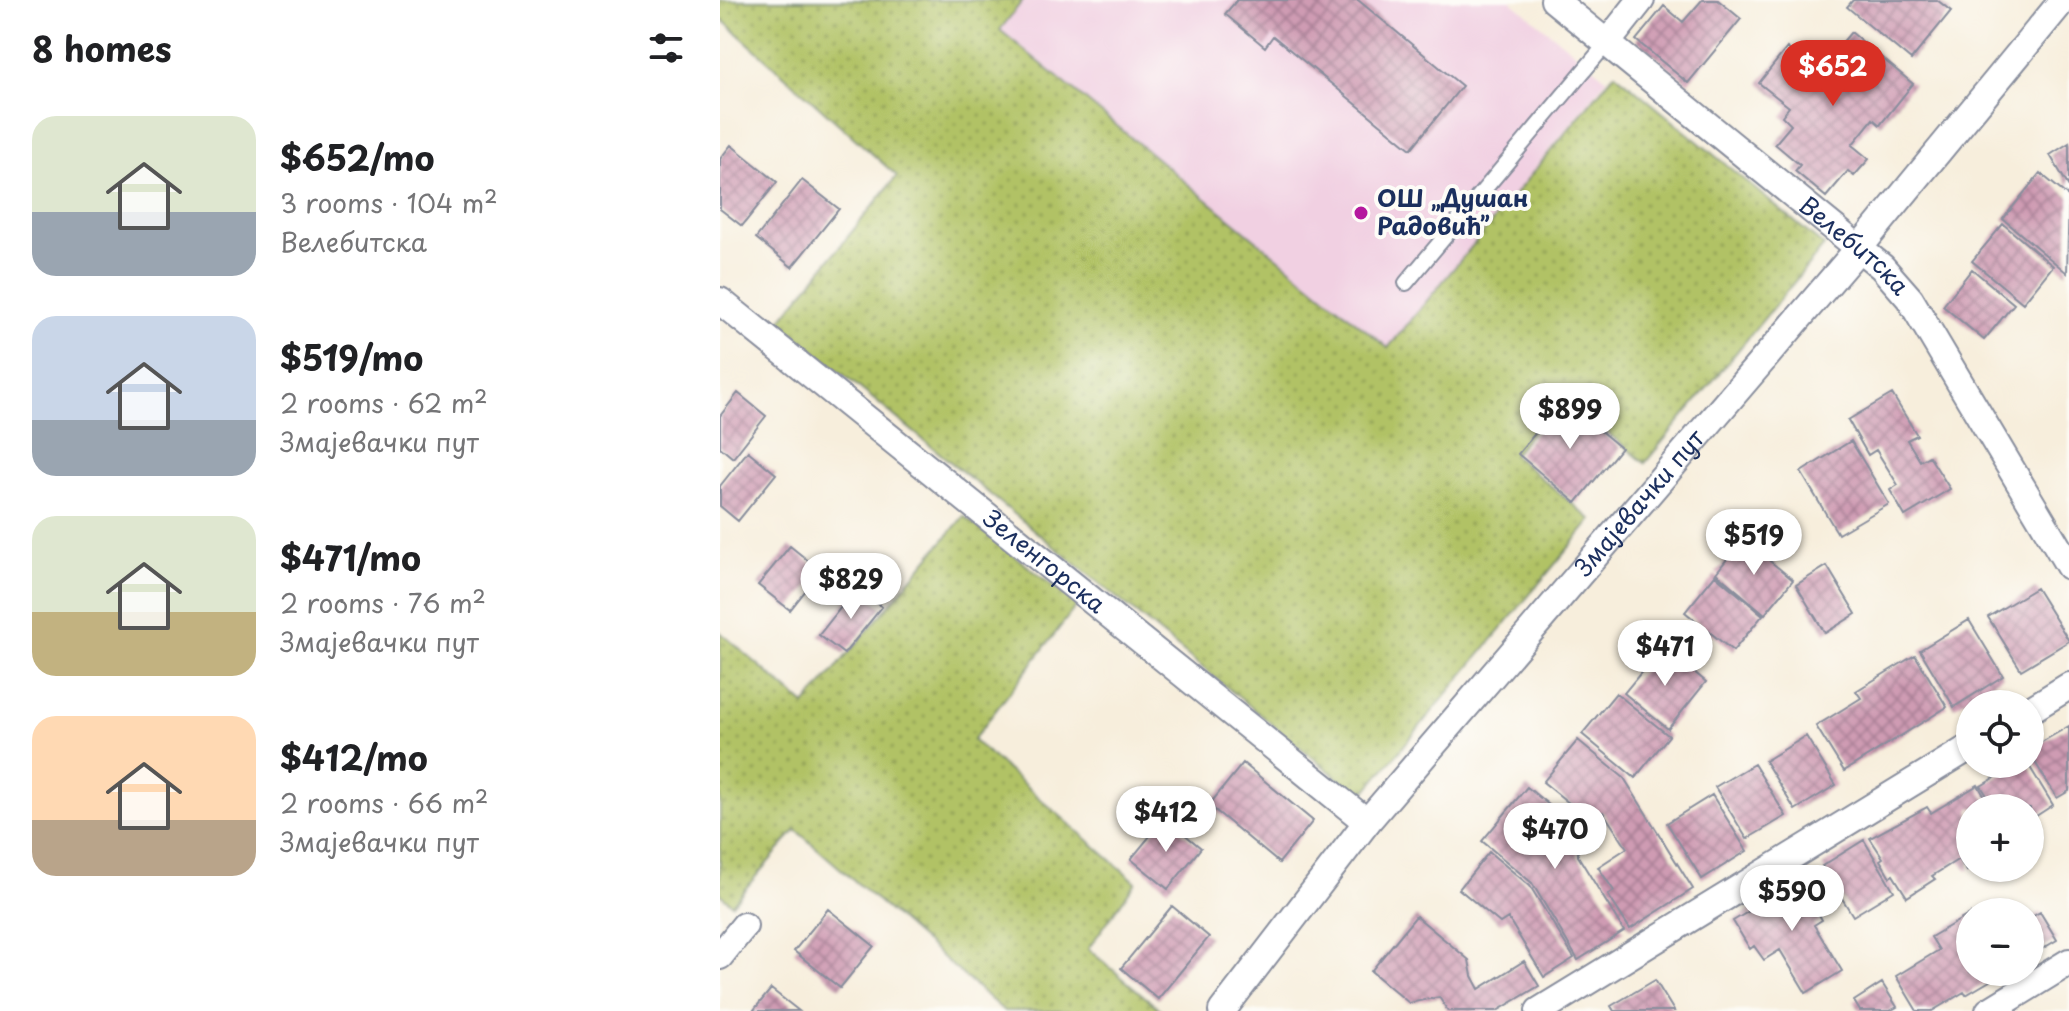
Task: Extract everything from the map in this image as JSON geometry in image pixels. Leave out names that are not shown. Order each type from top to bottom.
[{"type":"street","name":"Велебитска","points":[[1554,0],[1882,267],[1910,299],[2069,566]]},
{"type":"street","points":[[1607,43],[1641,0]]},
{"type":"street","name":"Змајевачки пут","points":[[1222,1011],[1367,822],[1859,248],[2063,0]]},
{"type":"street","name":"Зеленгорска","points":[[720,301],[1367,822]]},
{"type":"street","points":[[2044,701],[2069,686]]},
{"type":"street","points":[[1539,1011],[1956,756]]},
{"type":"street","points":[[720,956],[744,926]]},
{"type":"street","points":[[1989,1011],[2069,962]]},
{"type":"lane","points":[[1406,283],[1607,43]]},
{"type":"shaded area","name":"ОШ „Душан Радовић”","points":[[1024,0],[1510,0],[1607,79],[1389,348],[1000,29]]},
{"type":"green space","points":[[720,0],[1023,0],[1000,30],[1388,348],[1615,73],[1824,246],[1645,463],[1562,396],[1513,455],[1592,520],[1361,797],[779,322],[897,176],[720,18]]},
{"type":"green space","points":[[964,516],[1077,605],[973,740],[1136,882],[1088,949],[1162,1011],[1004,1011],[796,830],[732,904],[720,894],[720,632],[805,705]]},
{"type":"building","points":[[1237,0],[1358,0],[1462,86],[1411,149],[1273,36],[1265,47],[1225,14]]},
{"type":"building","points":[[1702,0],[1718,0],[1741,19],[1688,83],[1636,40],[1664,6],[1683,22]]},
{"type":"building","points":[[1853,0],[1937,0],[1951,11],[1911,60],[1847,7]]},
{"type":"building","points":[[1851,32],[1913,84],[1880,125],[1873,119],[1852,145],[1869,159],[1854,176],[1848,171],[1826,197],[1795,171],[1800,165],[1775,144],[1791,125],[1782,116],[1789,107],[1759,83],[1787,48],[1817,73]]},
{"type":"building","points":[[2069,143],[2069,187],[2050,155]]},
{"type":"building","points":[[731,145],[777,182],[742,226],[720,209],[720,159]]},
{"type":"building","points":[[2040,173],[2069,197],[2067,273],[2003,219]]},
{"type":"building","points":[[802,180],[839,209],[792,267],[756,238]]},
{"type":"building","points":[[2003,224],[2053,266],[2023,303],[1972,261]]},
{"type":"building","points":[[1972,269],[2014,304],[1984,340],[1943,306]]},
{"type":"building","points":[[738,393],[766,416],[733,458],[720,447],[720,416]]},
{"type":"building","points":[[1892,394],[1917,435],[1907,440],[1920,461],[1929,456],[1950,489],[1905,516],[1890,490],[1898,485],[1876,450],[1868,455],[1848,420]]},
{"type":"building","points":[[1563,400],[1621,448],[1576,503],[1518,454]]},
{"type":"building","points":[[1851,441],[1889,504],[1838,534],[1801,472]]},
{"type":"building","points":[[748,451],[776,474],[738,521],[720,506],[720,486]]},
{"type":"building","points":[[1743,539],[1793,580],[1765,614],[1716,573]]},
{"type":"building","points":[[790,546],[821,571],[790,610],[758,585]]},
{"type":"building","points":[[1827,566],[1856,614],[1825,633],[1796,585]]},
{"type":"building","points":[[1715,575],[1763,615],[1733,651],[1685,612]]},
{"type":"building","points":[[857,587],[882,607],[844,654],[819,635]]},
{"type":"building","points":[[2036,588],[2069,641],[2021,670],[1988,617]]},
{"type":"building","points":[[1969,620],[2003,676],[1981,690],[1956,690],[1954,707],[1920,650]]},
{"type":"building","points":[[1663,646],[1706,682],[1668,729],[1624,693]]},
{"type":"building","points":[[1915,655],[1947,707],[1844,771],[1816,726],[1861,698],[1856,691]]},
{"type":"building","points":[[1616,693],[1669,736],[1635,778],[1582,734]]},
{"type":"building","points":[[2069,726],[2069,791],[2057,798],[2044,777],[2044,741]]},
{"type":"building","points":[[1806,736],[1836,785],[1795,810],[1765,761]]},
{"type":"building","points":[[1578,740],[1624,778],[1693,889],[1630,929],[1608,895],[1614,891],[1598,867],[1627,848],[1603,812],[1590,820],[1543,782]]},
{"type":"building","points":[[1243,763],[1313,821],[1279,863],[1209,805]]},
{"type":"building","points":[[1754,764],[1786,816],[1747,839],[1715,787]]},
{"type":"building","points":[[1994,778],[2037,778],[2053,805],[2044,811],[2044,794],[1986,794],[1981,786]]},
{"type":"building","points":[[1978,785],[1983,794],[1963,794]]},
{"type":"building","points":[[1527,787],[1577,828],[1578,856],[1624,931],[1578,960],[1532,883],[1482,841]]},
{"type":"building","points":[[1712,795],[1747,851],[1702,879],[1667,823]]},
{"type":"building","points":[[1956,798],[1956,861],[1907,897],[1893,875],[1890,877],[1880,860],[1883,858],[1870,838],[1927,807],[1931,813]]},
{"type":"building","points":[[1165,818],[1201,848],[1168,889],[1131,859]]},
{"type":"building","points":[[1864,840],[1894,891],[1853,916],[1822,866]]},
{"type":"building","points":[[1489,852],[1530,886],[1574,958],[1544,977],[1508,918],[1500,923],[1459,889]]},
{"type":"building","points":[[1808,875],[1827,905],[1817,911],[1822,920],[1814,925],[1842,971],[1806,993],[1780,950],[1764,960],[1754,946],[1750,949],[1733,921]]},
{"type":"building","points":[[1172,906],[1209,937],[1158,999],[1121,968]]},
{"type":"building","points":[[828,909],[874,946],[840,988],[794,951]]},
{"type":"building","points":[[1416,916],[1469,960],[1479,989],[1524,961],[1539,986],[1497,1011],[1448,1011],[1439,997],[1409,1003],[1371,971]]},
{"type":"building","points":[[2044,919],[2057,940],[2044,948]]},
{"type":"building","points":[[1956,922],[1956,986],[1981,986],[1966,995],[1964,992],[1932,1011],[1917,1011],[1896,976],[1939,950],[1931,937]]},
{"type":"building","points":[[1655,980],[1674,1011],[1614,1011],[1611,1006]]},
{"type":"building","points":[[1882,983],[1897,1007],[1890,1011],[1860,1011],[1854,1001]]},
{"type":"building","points":[[771,989],[799,1011],[753,1011]]},
{"type":"place","name":"ОШ „Душан Радовић”","points":[[1361,213]]}]
